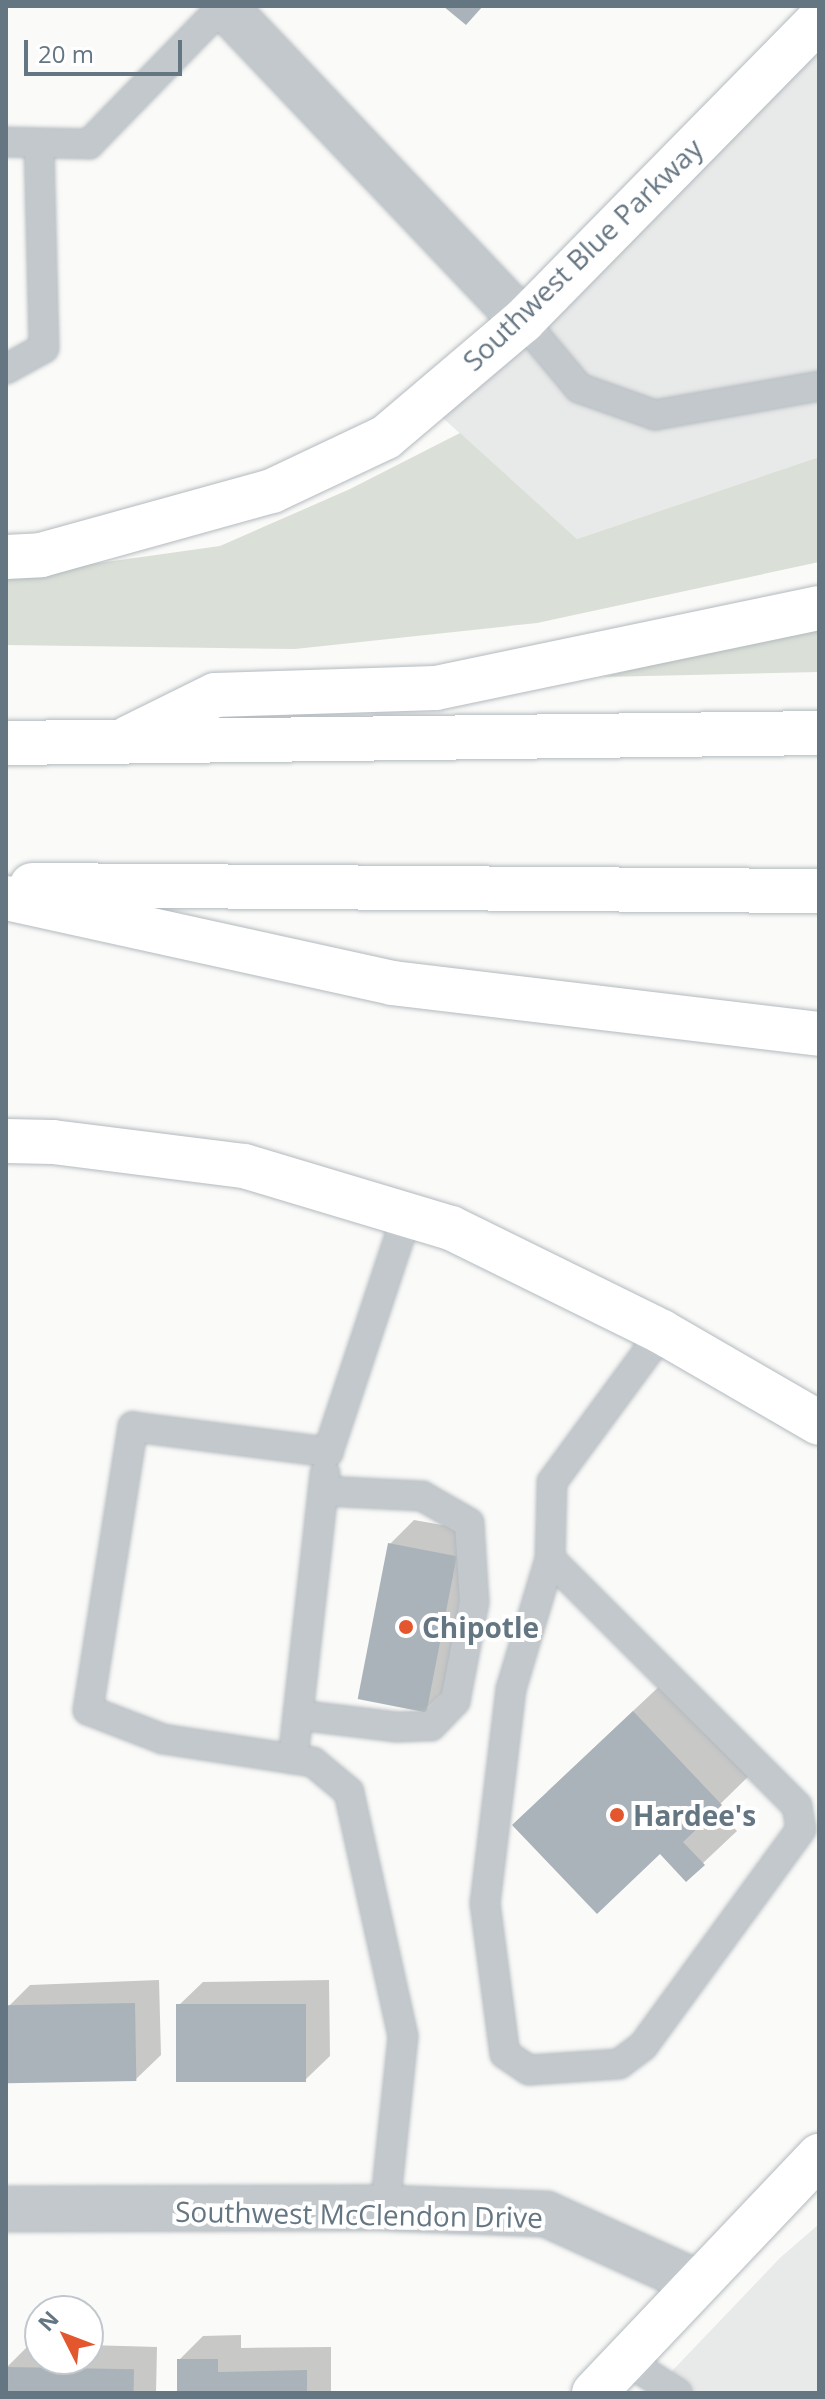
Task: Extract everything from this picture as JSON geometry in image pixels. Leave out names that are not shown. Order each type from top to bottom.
[{"type":"main road","name":"Southwest Blue Parkway","points":[[6,557],[41,555],[272,491],[386,437],[523,321],[819,20]]},
{"type":"main road","points":[[117,743],[215,695],[436,688],[819,608]]},
{"type":"main road","points":[[6,743],[819,733]]},
{"type":"main road","points":[[6,885],[819,891]]},
{"type":"main road","points":[[6,898],[392,983],[819,1034]]},
{"type":"main road","points":[[6,1141],[53,1142],[244,1166],[451,1228],[662,1332],[819,1423]]},
{"type":"main road","points":[[594,2393],[819,2156]]},
{"type":"street","points":[[224,6],[523,321]]},
{"type":"street","name":"Southwest McClendon Drive","points":[[6,2209],[385,2208],[546,2214],[698,2283]]},
{"type":"lane","points":[[6,142],[89,144],[224,6]]},
{"type":"lane","points":[[6,369],[44,348],[39,145]]},
{"type":"lane","points":[[523,321],[579,388],[655,415],[819,386]]},
{"type":"lane","points":[[293,1759],[328,1452],[407,1215]]},
{"type":"lane","points":[[550,1559],[797,1806],[801,1829],[643,2046],[619,2064],[529,2070],[505,2054],[485,1903],[511,1689],[550,1559],[552,1482],[662,1332]]},
{"type":"lane","points":[[328,1452],[133,1427],[88,1710],[163,1739],[313,1762],[349,1792],[403,2036],[385,2208]]},
{"type":"lane","points":[[298,1715],[397,1727],[431,1726],[455,1701],[474,1602],[469,1523],[422,1496],[323,1491]]},
{"type":"lane","points":[[626,2360],[677,2393]]},
{"type":"shaded area","points":[[819,23],[819,457],[577,539],[435,411]]},
{"type":"shaded area","points":[[460,433],[577,539],[819,457],[819,562],[537,623],[295,649],[6,645],[6,576],[220,546],[350,489]]},
{"type":"shaded area","points":[[819,621],[819,672],[603,677]]},
{"type":"shaded area","points":[[819,2224],[819,2393],[651,2393],[780,2258]]},
{"type":"building","points":[[443,6],[483,6],[466,25]]},
{"type":"building","name":"Chipotle","points":[[388,1543],[457,1556],[426,1712],[358,1699]]},
{"type":"building","name":"Hardee's","points":[[633,1711],[722,1805],[683,1842],[705,1865],[686,1882],[660,1854],[597,1914],[512,1825]]},
{"type":"building","points":[[135,2003],[136,2081],[7,2083],[6,2005]]},
{"type":"building","points":[[176,2004],[306,2004],[306,2082],[176,2082]]},
{"type":"building","points":[[177,2359],[218,2359],[218,2372],[307,2370],[307,2393],[177,2393]]},
{"type":"building","points":[[6,2367],[24,2367],[24,2375],[104,2375],[104,2369],[134,2369],[134,2393],[6,2393]]},
{"type":"place","name":"Chipotle","points":[[406,1627]]},
{"type":"place","name":"Hardee's","points":[[617,1815]]}]
